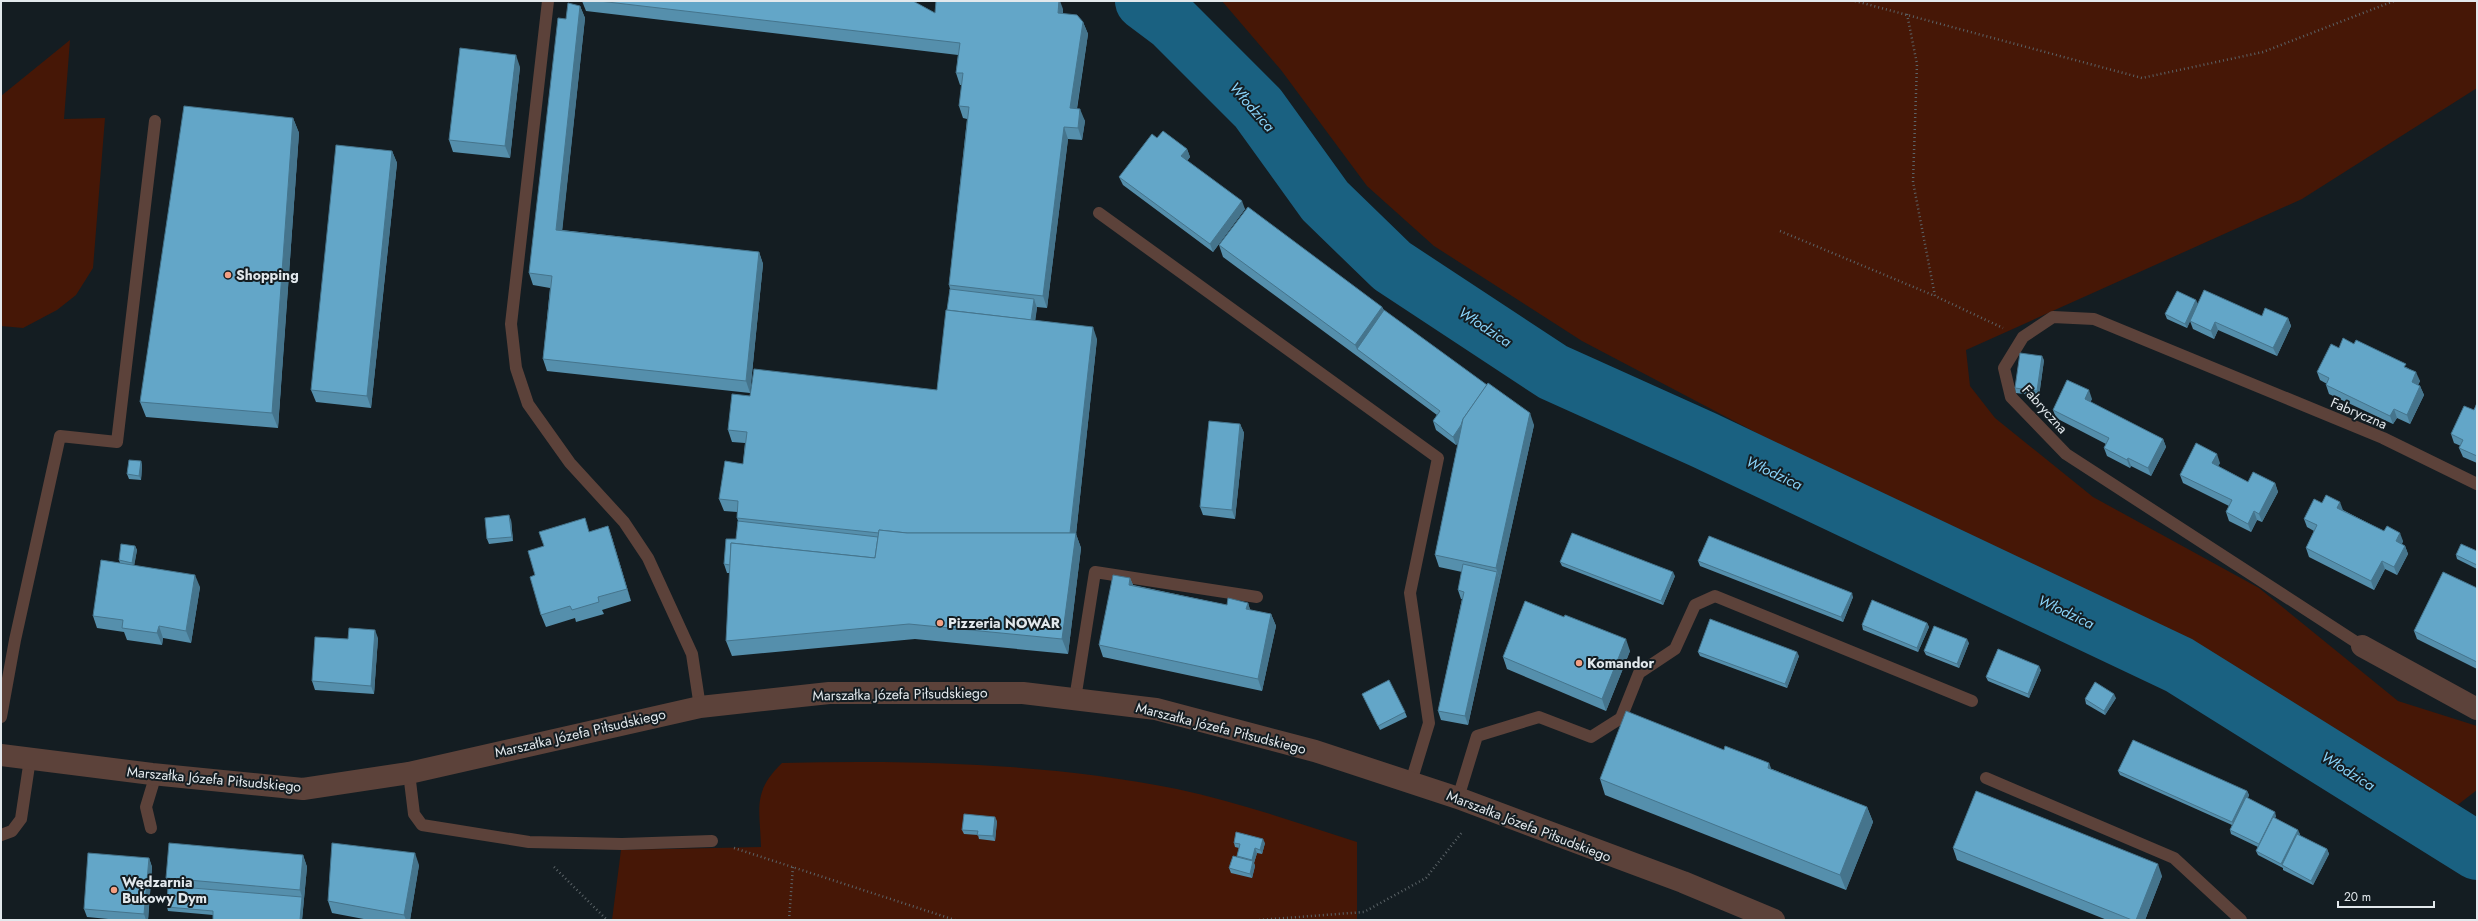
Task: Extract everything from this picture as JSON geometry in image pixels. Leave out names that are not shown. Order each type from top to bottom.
[{"type":"street","points":[[2362,646],[2477,709]]},
{"type":"street","name":"Marszałka Józefa Piłsudskiego","points":[[1,755],[156,774],[303,789],[409,773],[700,707],[829,693],[1024,693],[1156,709],[1315,751],[1458,798],[1683,882],[1774,920]]},
{"type":"lane","points":[[548,1],[511,324],[516,368],[528,404],[570,463],[624,522],[648,558],[692,654],[700,707]]},
{"type":"lane","points":[[1,717],[15,640],[60,436],[117,442],[155,121]]},
{"type":"lane","points":[[1099,214],[1438,458],[1410,593],[1429,723],[1411,782]]},
{"type":"lane","name":"Fabryczna","points":[[2362,646],[2066,454],[2011,397],[2004,368],[2023,337],[2053,317],[2094,319],[2383,438],[2477,484]]},
{"type":"lane","points":[[1075,699],[1095,572],[1258,597]]},
{"type":"lane","points":[[1458,798],[1477,736],[1539,717],[1591,737],[1621,718],[1639,673],[1675,649],[1695,605],[1715,596],[1972,701]]},
{"type":"lane","points":[[1,835],[12,831],[21,819],[30,758]]},
{"type":"lane","points":[[409,773],[414,814],[422,825],[530,842],[622,844],[712,841]]},
{"type":"lane","points":[[151,828],[146,807],[156,774]]},
{"type":"lane","points":[[1986,778],[2174,858],[2241,920]]},
{"type":"path","points":[[1855,1],[2142,78],[2263,52],[2394,1]]},
{"type":"path","points":[[1907,14],[1917,64],[1913,182],[1935,296]]},
{"type":"path","points":[[1780,231],[1935,296],[2023,337]]},
{"type":"path","points":[[1259,920],[1364,912],[1426,878],[1464,830]]},
{"type":"path","points":[[712,841],[956,920]]},
{"type":"path","points":[[530,842],[607,920]]},
{"type":"path","points":[[789,920],[793,866]]},
{"type":"shaded area","points":[[1222,1],[2477,1],[2477,88],[2302,199],[1966,350],[1970,386],[1995,418],[2093,497],[2259,588],[2398,701],[2477,726],[2477,790],[2451,810],[2193,642],[1791,451],[1582,341],[1434,246],[1367,186],[1281,70]]},
{"type":"shaded area","points":[[70,40],[64,119],[105,118],[93,268],[76,295],[57,310],[23,328],[1,326],[1,96]]},
{"type":"shaded area","points":[[782,763],[931,763],[1030,769],[1128,780],[1177,789],[1223,800],[1357,842],[1357,920],[612,920],[621,850],[761,847],[759,811],[762,792],[772,773]]},
{"type":"building","points":[[599,1],[913,1],[935,13],[936,1],[1059,1],[1058,13],[1077,15],[1083,22],[1070,108],[1080,109],[1078,128],[1064,127],[1043,296],[949,285],[969,107],[959,106],[963,73],[956,73],[960,43]]},
{"type":"building","points":[[568,3],[580,6],[556,230],[759,252],[746,381],[543,359],[552,276],[529,273],[558,18],[566,19]]},
{"type":"building","points":[[460,48],[516,55],[505,146],[449,140]]},
{"type":"building","name":"Shopping","points":[[184,106],[293,118],[272,413],[140,402]]},
{"type":"building","points":[[1163,131],[1187,149],[1181,156],[1242,201],[1210,244],[1119,177],[1152,134],[1157,138]]},
{"type":"building","points":[[336,145],[392,151],[367,396],[311,390]]},
{"type":"building","points":[[1248,207],[1382,307],[1355,345],[1219,245]]},
{"type":"building","points":[[950,289],[1034,299],[1031,320],[947,310]]},
{"type":"building","points":[[2204,290],[2262,316],[2265,308],[2288,318],[2273,348],[2215,322],[2211,331],[2190,321]]},
{"type":"building","points":[[2177,291],[2196,300],[2185,324],[2165,314]]},
{"type":"building","points":[[946,310],[1093,327],[1070,533],[907,533],[879,530],[879,533],[737,518],[738,501],[719,499],[725,461],[743,464],[747,432],[728,430],[732,394],[750,396],[754,369],[937,390]]},
{"type":"building","points":[[1384,310],[1487,385],[1463,419],[1453,437],[1433,421],[1440,411],[1357,349]]},
{"type":"building","points":[[2343,338],[2354,344],[2356,340],[2406,364],[2404,367],[2416,372],[2412,382],[2420,386],[2407,415],[2394,409],[2390,416],[2326,385],[2329,378],[2317,372],[2331,344],[2339,348]]},
{"type":"building","points":[[2020,353],[2042,356],[2037,391],[2015,388]]},
{"type":"building","points":[[2067,380],[2089,390],[2085,399],[2163,439],[2148,468],[2128,458],[2127,460],[2104,448],[2109,438],[2053,410]]},
{"type":"building","points":[[1488,383],[1530,413],[1496,568],[1435,555],[1463,419]]},
{"type":"building","points":[[2477,403],[2477,456],[2459,448],[2463,440],[2451,434],[2464,406],[2474,410]]},
{"type":"building","points":[[1209,421],[1240,424],[1232,510],[1200,507]]},
{"type":"building","points":[[2196,443],[2217,454],[2212,463],[2248,482],[2253,472],[2275,483],[2259,514],[2254,511],[2248,524],[2226,512],[2232,500],[2180,475]]},
{"type":"building","points":[[129,460],[141,461],[139,476],[127,474]]},
{"type":"building","points":[[2326,495],[2340,502],[2337,508],[2384,531],[2387,526],[2400,533],[2396,541],[2405,546],[2394,567],[2382,561],[2371,581],[2306,548],[2317,525],[2304,519],[2314,499],[2322,503]]},
{"type":"building","points":[[509,515],[512,537],[487,539],[485,518]]},
{"type":"building","points":[[585,518],[589,532],[608,526],[627,589],[598,597],[599,602],[572,610],[570,606],[541,615],[530,577],[535,575],[528,551],[544,546],[539,532]]},
{"type":"building","points":[[738,521],[878,537],[875,558],[731,543],[730,565],[724,564],[726,539],[736,539]]},
{"type":"building","points":[[879,530],[907,533],[1076,533],[1062,639],[909,624],[726,641],[731,543],[875,558]]},
{"type":"building","points":[[1572,533],[1673,572],[1661,601],[1560,562]]},
{"type":"building","points":[[1709,536],[1852,593],[1841,617],[1698,561]]},
{"type":"building","points":[[121,544],[135,546],[132,563],[119,560]]},
{"type":"building","points":[[2461,544],[2477,551],[2477,565],[2456,555]]},
{"type":"building","points":[[101,560],[195,575],[186,631],[159,626],[157,633],[122,628],[123,620],[93,616]]},
{"type":"building","points":[[1463,564],[1497,572],[1465,716],[1438,711],[1464,592],[1458,590]]},
{"type":"building","points":[[2443,572],[2477,588],[2477,662],[2414,631]]},
{"type":"building","points":[[1113,575],[1130,578],[1129,585],[1227,605],[1228,598],[1248,603],[1246,609],[1271,614],[1258,679],[1099,645]]},
{"type":"building","points":[[1872,600],[1927,623],[1917,648],[1862,625]]},
{"type":"building","points":[[1525,601],[1564,617],[1565,615],[1626,639],[1602,699],[1503,657]]},
{"type":"building","points":[[1710,619],[1797,652],[1785,684],[1698,652]]},
{"type":"building","points":[[1934,626],[1967,639],[1957,664],[1924,651]]},
{"type":"building","points":[[349,628],[375,630],[371,686],[312,681],[315,637],[348,639]]},
{"type":"building","points":[[1998,649],[2039,666],[2028,694],[1986,677]]},
{"type":"building","points":[[1389,680],[1405,712],[1378,726],[1362,694]]},
{"type":"building","points":[[2095,682],[2114,694],[2104,711],[2085,699]]},
{"type":"building","points":[[1626,711],[1724,750],[1725,746],[1769,763],[1768,768],[1867,807],[1840,875],[1600,779]]},
{"type":"building","points":[[2133,740],[2247,791],[2232,822],[2118,771]]},
{"type":"building","points":[[1976,791],[2158,864],[2136,920],[2132,920],[1953,848]]},
{"type":"building","points":[[2246,797],[2275,812],[2259,844],[2230,830]]},
{"type":"building","points":[[964,814],[995,817],[993,836],[977,835],[978,831],[962,830]]},
{"type":"building","points":[[2273,817],[2298,830],[2281,864],[2256,851]]},
{"type":"building","points":[[1236,832],[1263,839],[1260,850],[1255,848],[1252,860],[1237,856],[1240,844],[1234,843]]},
{"type":"building","points":[[2297,834],[2327,849],[2311,881],[2282,865]]},
{"type":"building","points":[[169,843],[303,855],[300,890],[166,878]]},
{"type":"building","points":[[332,843],[415,853],[404,915],[328,901]]},
{"type":"building","points":[[88,853],[149,858],[144,914],[84,909]]},
{"type":"building","points":[[1233,856],[1253,861],[1250,874],[1229,868]]},
{"type":"building","points":[[168,886],[302,897],[300,920],[213,920],[213,911],[167,907]]},
{"type":"waterway","name":"Włodzica","points":[[1144,1],[1172,22],[1258,108],[1325,201],[1392,266],[1553,372],[1704,440],[2179,665],[2477,851]]},
{"type":"place","name":"Shopping","points":[[228,275]]},
{"type":"place","name":"Pizzeria NOWAR","points":[[940,623]]},
{"type":"place","name":"Komandor","points":[[1579,663]]},
{"type":"place","name":"Wędzarnia Bukowy Dym","points":[[114,890]]}]
